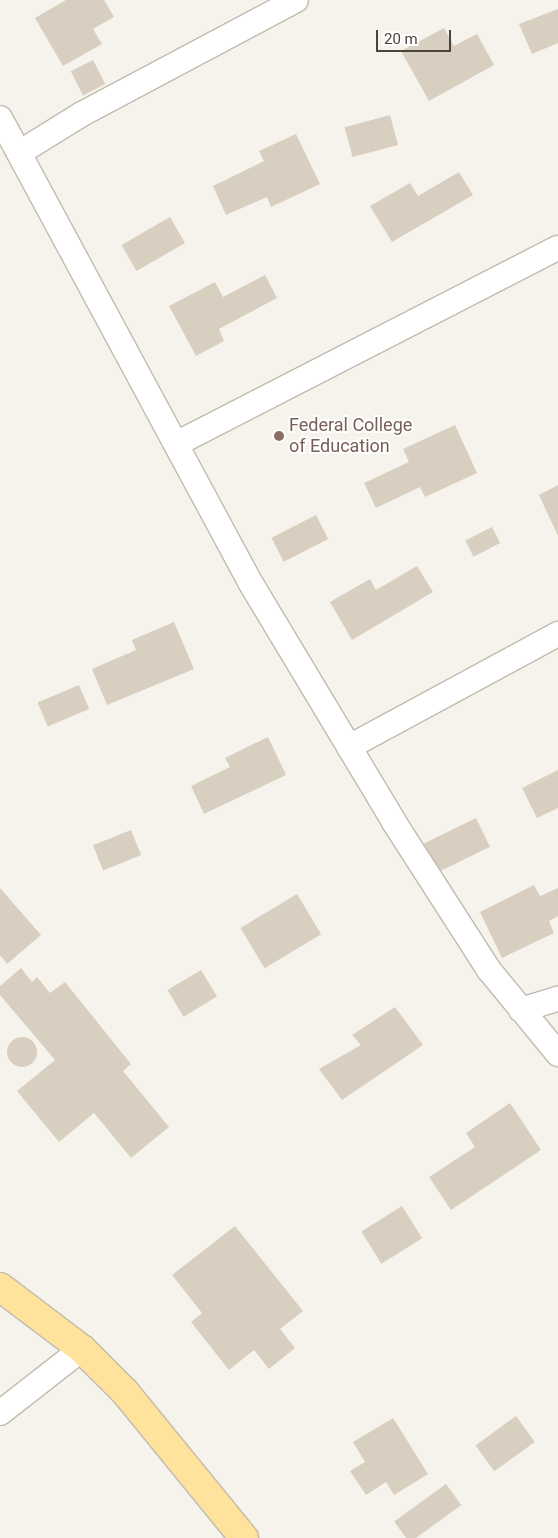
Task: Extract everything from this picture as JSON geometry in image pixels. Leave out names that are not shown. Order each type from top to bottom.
[{"type":"main road","points":[[0,1287],[82,1350],[167,1441],[244,1538]]},
{"type":"street","points":[[19,153],[82,114],[296,0]]},
{"type":"street","points":[[0,118],[250,582],[349,747],[489,970],[558,1054]]},
{"type":"street","points":[[176,444],[558,248]]},
{"type":"street","points":[[349,747],[558,634]]},
{"type":"street","points":[[521,1010],[558,999]]},
{"type":"street","points":[[0,1414],[82,1350]]},
{"type":"building","points":[[66,0],[104,0],[114,17],[93,29],[102,44],[63,66],[35,18]]},
{"type":"building","points":[[558,9],[558,43],[532,54],[519,24]]},
{"type":"building","points":[[444,28],[454,46],[477,34],[494,65],[429,101],[401,51]]},
{"type":"building","points":[[93,60],[105,84],[83,95],[71,71]]},
{"type":"building","points":[[390,115],[398,145],[353,157],[345,127]]},
{"type":"building","points":[[296,134],[320,184],[271,207],[267,197],[226,215],[213,186],[264,161],[259,151]]},
{"type":"building","points":[[459,172],[473,195],[392,242],[370,206],[410,183],[418,196]]},
{"type":"building","points":[[170,217],[185,243],[137,271],[122,245]]},
{"type":"building","points":[[265,275],[277,298],[219,329],[224,341],[196,356],[169,306],[215,282],[223,297]]},
{"type":"building","points":[[455,425],[477,473],[425,497],[420,487],[376,508],[364,483],[409,462],[403,449]]},
{"type":"building","points":[[558,485],[558,536],[539,495]]},
{"type":"building","points":[[316,515],[328,539],[284,562],[271,538]]},
{"type":"building","points":[[492,527],[500,543],[473,557],[465,541]]},
{"type":"building","points":[[417,566],[433,592],[352,640],[330,602],[370,579],[376,590]]},
{"type":"building","points":[[174,622],[194,669],[107,705],[92,669],[136,650],[132,640]]},
{"type":"building","points":[[79,685],[89,709],[48,727],[38,703]]},
{"type":"building","points":[[268,737],[286,775],[204,814],[191,786],[230,767],[225,758]]},
{"type":"building","points":[[558,770],[558,808],[537,818],[522,788]]},
{"type":"building","points":[[476,818],[490,847],[438,872],[424,843]]},
{"type":"building","points":[[131,830],[141,855],[103,870],[93,845]]},
{"type":"building","points":[[534,885],[540,896],[558,888],[558,916],[549,921],[554,933],[502,958],[480,912]]},
{"type":"building","points":[[0,888],[41,935],[7,964],[0,955]]},
{"type":"building","points":[[297,894],[321,934],[265,968],[240,928]]},
{"type":"building","points":[[21,968],[32,982],[37,977],[50,993],[65,982],[131,1064],[123,1071],[169,1127],[131,1158],[94,1113],[59,1142],[17,1091],[55,1060],[0,995],[0,986]]},
{"type":"building","points":[[201,970],[217,997],[184,1017],[168,990]]},
{"type":"building","points":[[395,1007],[423,1045],[342,1100],[319,1069],[361,1045],[352,1035]]},
{"type":"building","points":[[22,1037],[33,1041],[37,1052],[33,1063],[22,1067],[11,1063],[7,1052],[11,1041]]},
{"type":"building","points":[[510,1103],[541,1150],[451,1210],[429,1177],[475,1147],[466,1133]]},
{"type":"building","points":[[402,1206],[422,1238],[381,1264],[361,1231]]},
{"type":"building","points":[[235,1226],[303,1311],[280,1329],[295,1348],[269,1369],[254,1350],[229,1370],[191,1322],[202,1313],[172,1275]]},
{"type":"building","points":[[516,1416],[535,1442],[494,1471],[476,1445]]},
{"type":"building","points":[[393,1418],[428,1474],[394,1495],[386,1482],[366,1495],[350,1471],[365,1462],[353,1442]]},
{"type":"building","points":[[446,1484],[461,1505],[416,1538],[406,1538],[394,1522]]},
{"type":"place","name":"Federal College of Education","points":[[279,436]]}]
